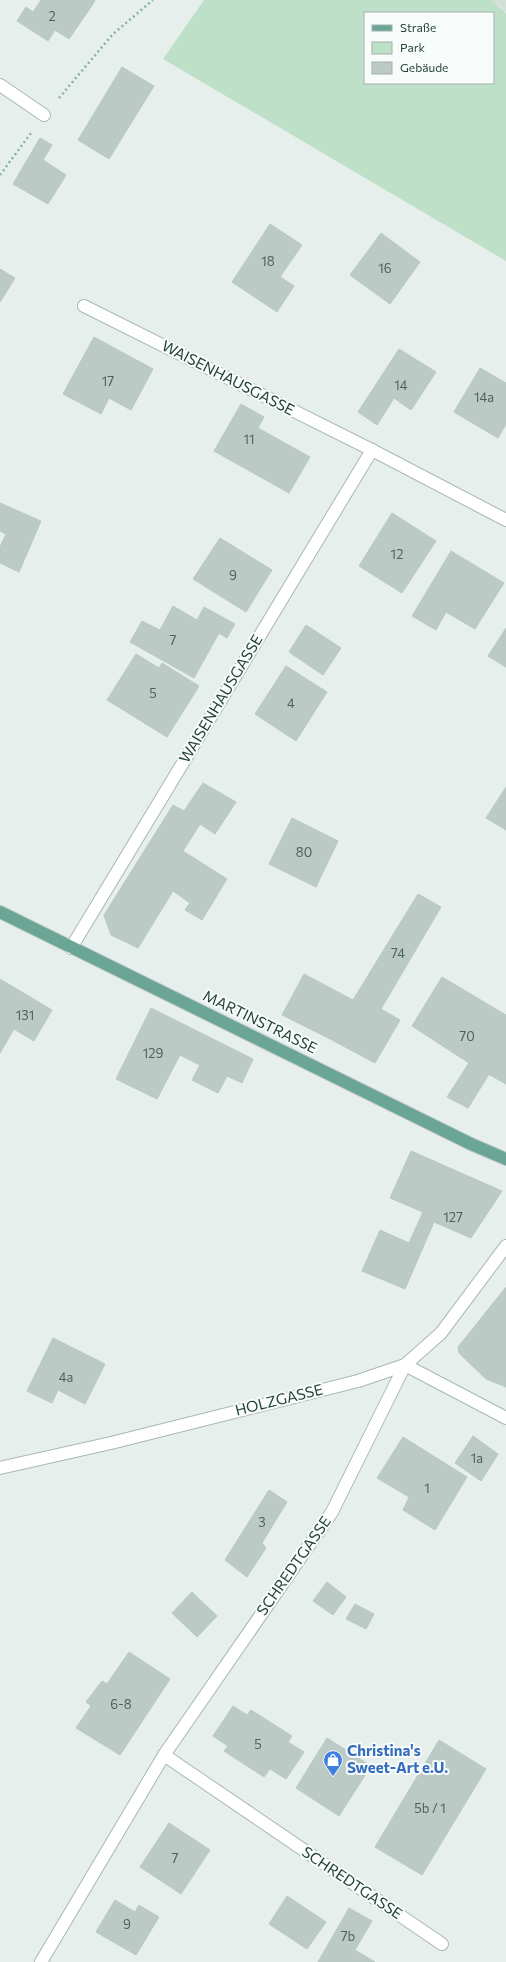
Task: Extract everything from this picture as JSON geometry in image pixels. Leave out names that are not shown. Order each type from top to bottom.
[{"type":"main road","name":"MARTINSTRASSE","points":[[0,912],[464,1140],[506,1159]]},
{"type":"street","points":[[0,85],[44,114]]},
{"type":"street","name":"WAISENHAUSGASSE","points":[[84,306],[372,450],[506,520]]},
{"type":"street","name":"WAISENHAUSGASSE","points":[[71,948],[372,450]]},
{"type":"street","name":"HOLZGASSE","points":[[0,1468],[111,1443],[350,1382],[405,1364],[440,1333],[506,1246]]},
{"type":"street","points":[[405,1364],[506,1418]]},
{"type":"street","name":"SCHREDTGASSE","points":[[41,1962],[164,1755],[332,1512],[405,1364]]},
{"type":"street","name":"SCHREDTGASSE","points":[[164,1755],[442,1944]]},
{"type":"path","points":[[0,175],[44,114],[113,34],[153,0]]},
{"type":"shaded area","points":[[491,0],[506,0],[506,12]]},
{"type":"green space","points":[[204,0],[491,0],[506,13],[506,261],[163,59]]},
{"type":"building","points":[[41,0],[95,1],[69,39],[55,30],[48,41],[17,21],[26,7],[33,12]]},
{"type":"building","points":[[122,67],[154,86],[109,159],[78,140]]},
{"type":"building","points":[[40,138],[52,145],[43,160],[66,175],[48,204],[13,184]]},
{"type":"building","points":[[270,224],[302,245],[280,277],[294,286],[277,312],[232,282]]},
{"type":"building","points":[[381,233],[420,262],[390,304],[350,275]]},
{"type":"building","points":[[0,269],[15,278],[0,302]]},
{"type":"building","points":[[94,337],[153,369],[131,410],[109,398],[101,414],[63,394]]},
{"type":"building","points":[[399,349],[436,372],[411,410],[394,398],[377,425],[358,412]]},
{"type":"building","points":[[480,368],[506,383],[506,424],[498,438],[454,412]]},
{"type":"building","points":[[241,404],[264,417],[258,428],[310,457],[289,493],[214,451]]},
{"type":"building","points":[[0,503],[41,521],[19,572],[0,563],[0,547],[6,534],[0,531]]},
{"type":"building","points":[[392,513],[436,541],[402,593],[359,566]]},
{"type":"building","points":[[220,538],[272,570],[246,612],[193,579]]},
{"type":"building","points":[[451,551],[504,583],[475,629],[446,612],[436,630],[412,616]]},
{"type":"building","points":[[173,606],[197,620],[204,607],[235,624],[227,638],[219,633],[194,678],[130,642],[142,621],[160,630]]},
{"type":"building","points":[[306,625],[341,648],[323,675],[289,652]]},
{"type":"building","points":[[506,628],[506,667],[488,656]]},
{"type":"building","points":[[136,654],[159,668],[162,663],[199,686],[167,737],[107,700]]},
{"type":"building","points":[[286,666],[327,692],[296,741],[255,714]]},
{"type":"building","points":[[203,783],[236,802],[215,834],[200,824],[183,851],[227,879],[202,920],[185,910],[190,903],[173,891],[138,948],[111,935],[104,915],[173,805],[184,811]]},
{"type":"building","points":[[506,787],[506,830],[486,818]]},
{"type":"building","points":[[292,818],[338,841],[316,887],[269,864]]},
{"type":"building","points":[[418,894],[441,907],[381,1009],[400,1020],[375,1063],[332,1040],[353,1000]]},
{"type":"building","points":[[304,974],[353,1000],[332,1040],[282,1015]]},
{"type":"building","points":[[442,977],[506,1015],[506,1047],[468,1108],[447,1097],[469,1063],[412,1026]]},
{"type":"building","points":[[0,979],[52,1010],[34,1041],[0,1021]]},
{"type":"building","points":[[151,1008],[187,1026],[174,1052],[180,1055],[157,1099],[116,1079]]},
{"type":"building","points":[[0,1021],[14,1029],[0,1053]]},
{"type":"building","points":[[187,1026],[253,1059],[242,1083],[227,1076],[218,1093],[192,1080],[200,1065],[174,1052]]},
{"type":"building","points":[[506,1047],[506,1084],[488,1074]]},
{"type":"building","points":[[411,1151],[502,1191],[471,1238],[434,1222],[405,1289],[362,1271],[380,1230],[409,1243],[423,1212],[390,1198]]},
{"type":"building","points":[[506,1287],[506,1387],[486,1379],[459,1353],[458,1347]]},
{"type":"building","points":[[53,1338],[105,1364],[85,1404],[58,1390],[52,1403],[27,1391]]},
{"type":"building","points":[[473,1436],[498,1454],[481,1481],[455,1463]]},
{"type":"building","points":[[403,1437],[467,1477],[435,1530],[403,1510],[409,1497],[377,1478]]},
{"type":"building","points":[[269,1490],[287,1502],[262,1543],[266,1548],[247,1577],[225,1560]]},
{"type":"building","points":[[327,1582],[346,1597],[333,1615],[313,1601]]},
{"type":"building","points":[[192,1592],[217,1616],[197,1637],[172,1613]]},
{"type":"building","points":[[355,1604],[374,1614],[366,1629],[346,1619]]},
{"type":"building","points":[[129,1652],[170,1679],[120,1755],[76,1728],[91,1706],[86,1702],[102,1681],[107,1684]]},
{"type":"building","points":[[233,1706],[247,1715],[251,1710],[292,1736],[288,1742],[304,1752],[286,1779],[270,1769],[264,1777],[224,1751],[228,1746],[213,1736]]},
{"type":"building","name":"Christina's Sweet-Art e.U.","points":[[327,1738],[371,1766],[339,1816],[296,1788]]},
{"type":"building","points":[[439,1740],[486,1769],[422,1875],[375,1847]]},
{"type":"building","points":[[169,1823],[210,1850],[181,1894],[140,1867]]},
{"type":"building","points":[[287,1896],[326,1922],[307,1949],[269,1924]]},
{"type":"building","points":[[115,1900],[135,1912],[139,1905],[159,1917],[136,1955],[96,1932]]},
{"type":"building","points":[[349,1908],[372,1921],[355,1950],[375,1962],[318,1962]]},
{"type":"place","name":"Christina's Sweet-Art e.U.","points":[[333,1777]]}]
